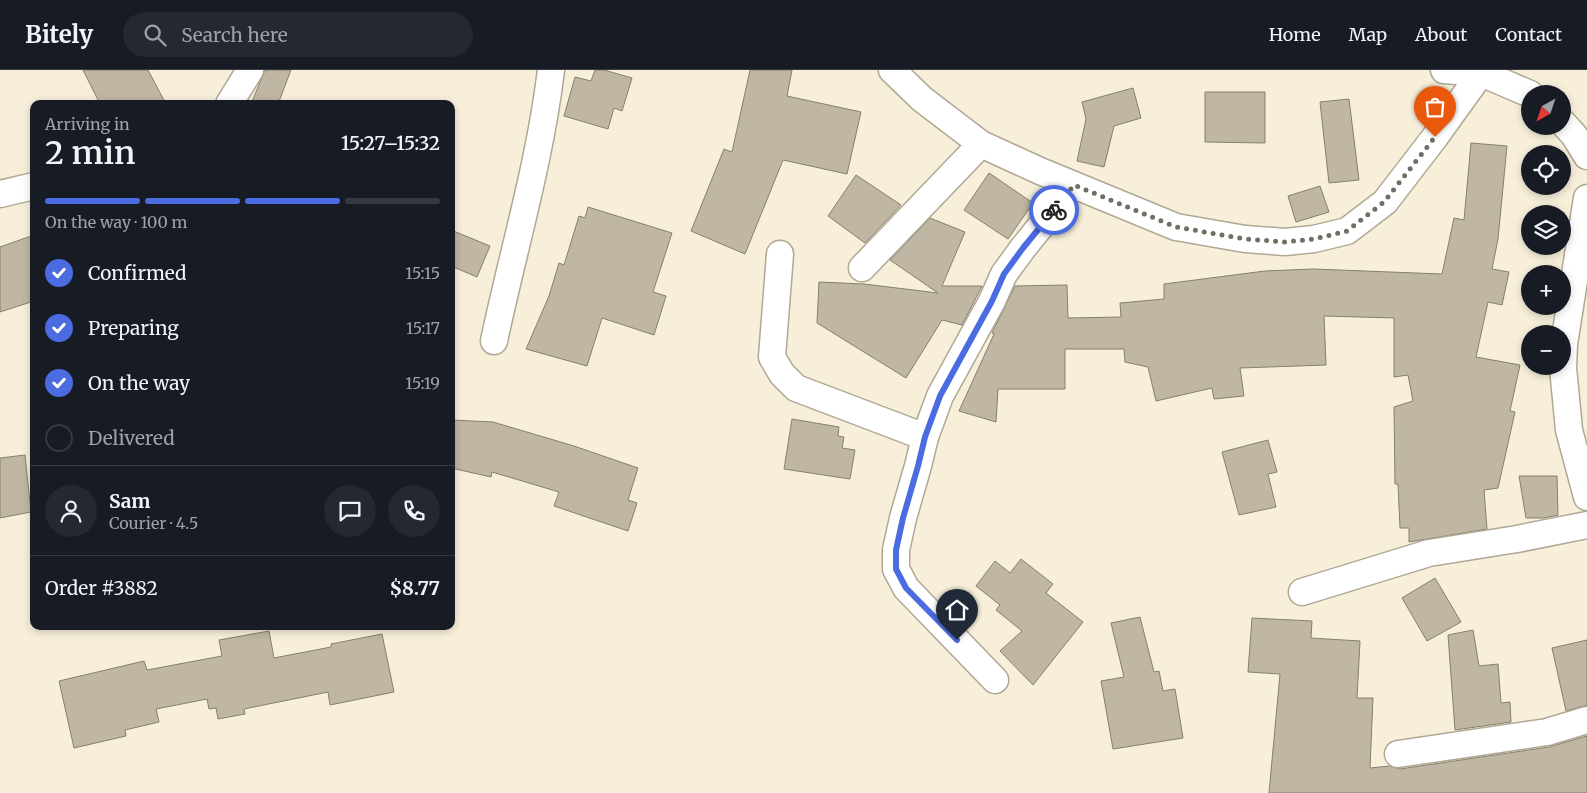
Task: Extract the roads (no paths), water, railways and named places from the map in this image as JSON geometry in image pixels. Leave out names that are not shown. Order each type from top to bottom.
[{"type":"street","points":[[231,100],[250,70]]},
{"type":"street","points":[[494,341],[547,104],[551,70]]},
{"type":"street","points":[[892,70],[922,99],[981,144],[1074,185],[1176,227],[1235,238],[1285,242],[1314,239],[1347,231],[1384,202],[1435,137],[1481,73]]},
{"type":"street","points":[[1444,70],[1481,73],[1521,90]]},
{"type":"street","points":[[1571,132],[1587,156]]},
{"type":"street","points":[[862,268],[981,144]]},
{"type":"street","points":[[995,680],[906,588],[896,569],[896,550],[925,437],[940,396],[992,301],[1004,274],[1074,185]]},
{"type":"street","points":[[0,194],[30,187]]},
{"type":"street","points":[[1587,198],[1564,344],[1563,368],[1569,430],[1587,497]]},
{"type":"street","points":[[780,254],[772,358],[782,374],[796,388],[925,437]]},
{"type":"street","points":[[1302,592],[1429,553],[1517,539],[1587,525]]},
{"type":"street","points":[[1398,754],[1547,732],[1587,720]]}]
